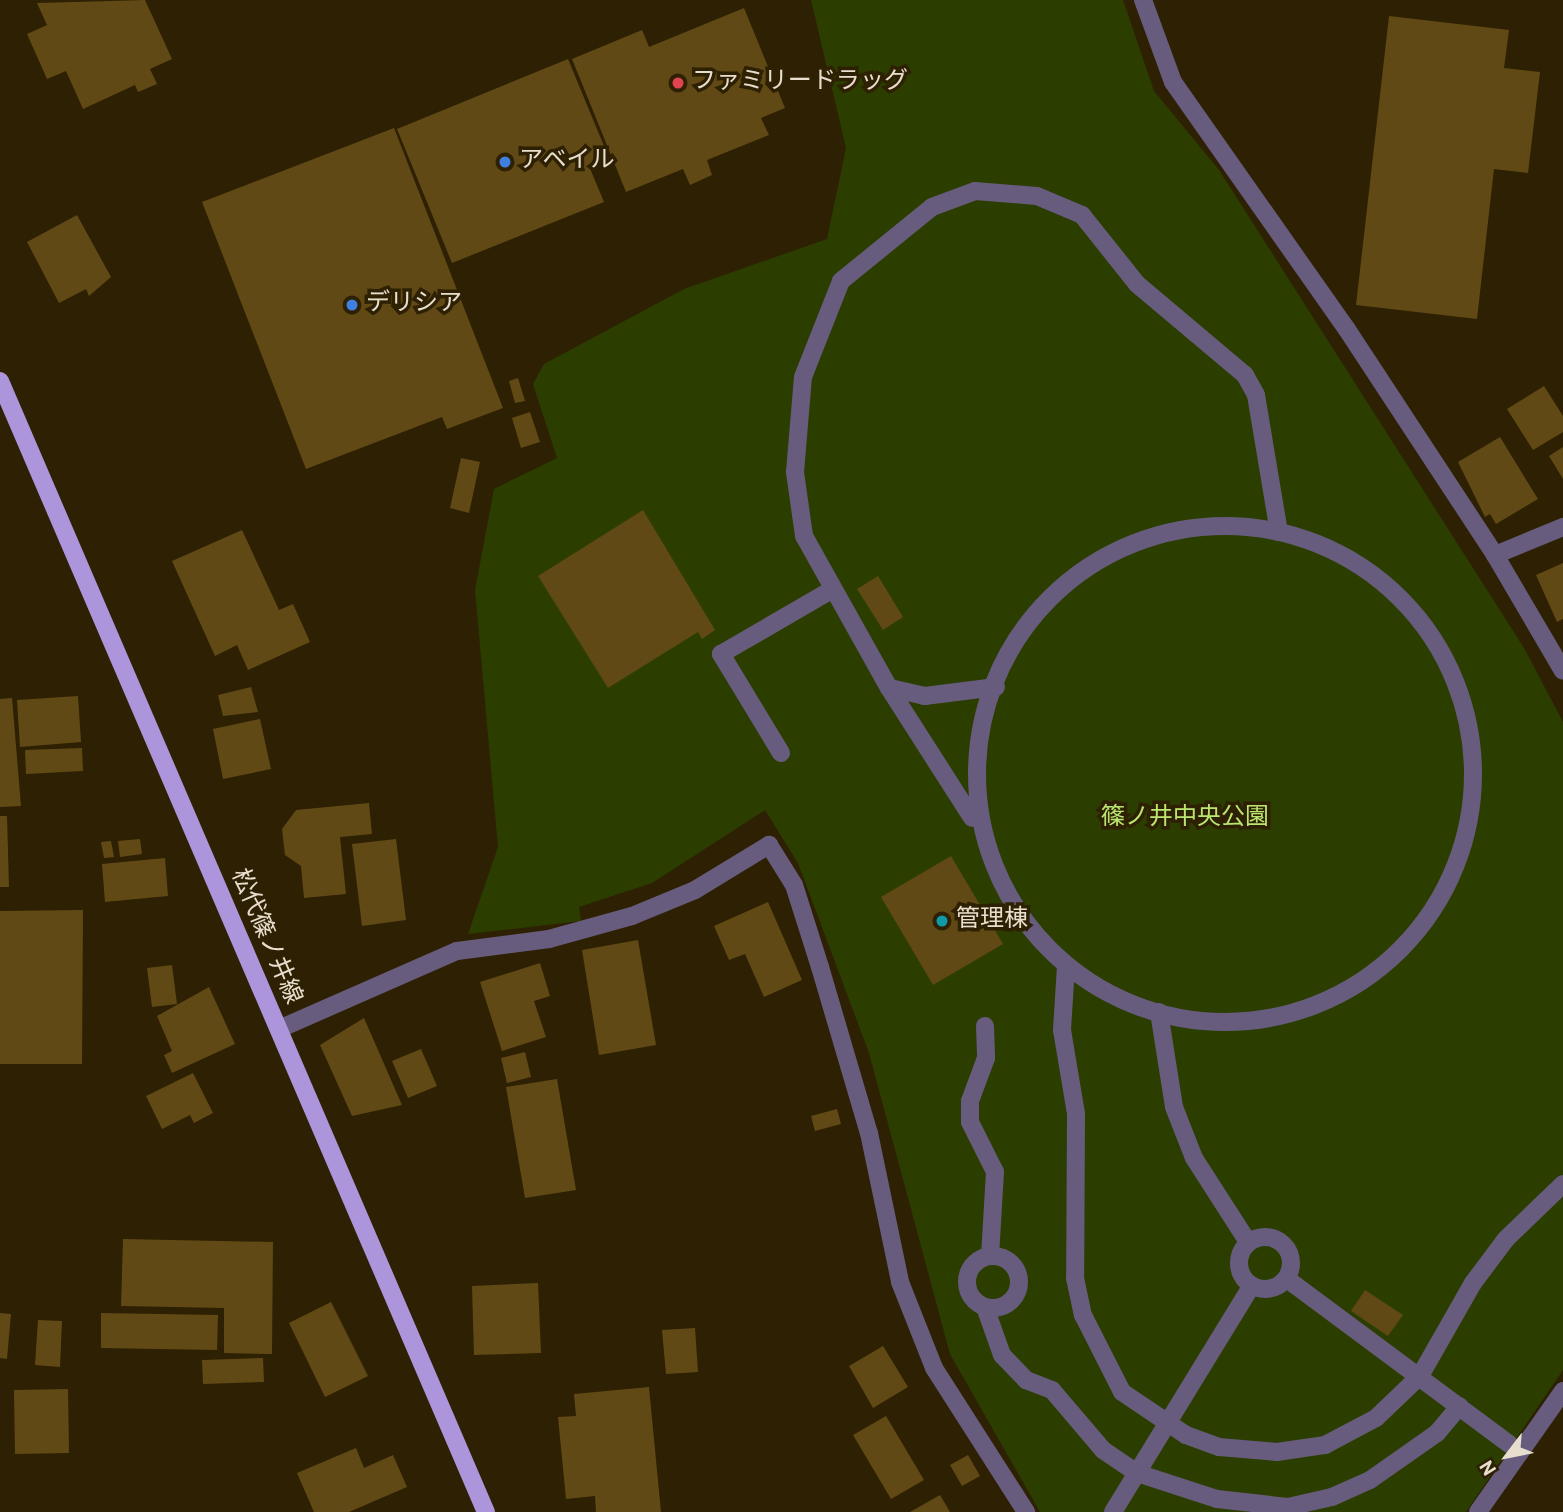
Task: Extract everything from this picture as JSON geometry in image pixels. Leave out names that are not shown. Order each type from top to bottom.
[{"type":"main road","name":"松代篠ノ井線","points":[[0,381],[486,1512]]},
{"type":"street","points":[[1143,0],[1172,82],[1495,555],[1563,671]]},
{"type":"street","points":[[972,818],[979,747],[996,687],[1049,609],[1100,559],[1142,535],[1215,521],[1279,532],[1322,547],[1396,590],[1450,669],[1475,762],[1463,852],[1430,919],[1375,971],[1300,1011],[1217,1024],[1134,1007],[1066,966],[1009,898],[972,818],[889,688],[804,536],[796,472],[799,402],[816,331],[841,281],[888,238],[932,207],[975,191],[1037,195],[1082,215],[1137,285],[1245,375],[1256,395],[1279,532]]},
{"type":"street","points":[[1495,555],[1563,527]]},
{"type":"street","points":[[781,753],[721,654],[833,589]]},
{"type":"street","points":[[889,688],[925,696],[996,687]]},
{"type":"street","points":[[279,1029],[457,951],[549,939],[632,916],[695,890],[769,845],[794,885],[835,1018],[869,1133],[900,1282],[934,1368],[1026,1512]]},
{"type":"street","points":[[1066,966],[1062,1030],[1076,1114],[1075,1278],[1083,1315],[1122,1392],[1167,1424],[1219,1447],[1302,1450],[1376,1418],[1420,1377],[1473,1283],[1563,1184]]},
{"type":"street","points":[[1159,1012],[1174,1107],[1194,1158],[1248,1242]]},
{"type":"street","points":[[985,1026],[986,1058],[970,1101],[970,1122],[995,1172],[990,1255]]},
{"type":"street","points":[[1251,1287],[1238,1265],[1248,1242],[1262,1236],[1289,1250],[1287,1279]]},
{"type":"street","points":[[985,1307],[1006,1304],[1020,1284],[1005,1258],[990,1255],[976,1261],[966,1284],[970,1297],[985,1307],[1002,1355],[1026,1380],[1052,1390],[1103,1450],[1137,1473],[1217,1499],[1288,1507],[1370,1480],[1437,1433],[1460,1406]]},
{"type":"street","points":[[1251,1287],[1270,1290],[1287,1279]]},
{"type":"street","points":[[1287,1279],[1509,1444]]},
{"type":"street","points":[[1113,1512],[1251,1287]]},
{"type":"street","points":[[1478,1512],[1563,1391]]},
{"type":"green space","name":"篠ノ井中央公園","points":[[811,0],[1123,0],[1154,91],[1219,170],[1524,648],[1563,722],[1563,1370],[1466,1512],[1040,1512],[950,1354],[869,1053],[798,863],[765,810],[652,883],[579,907],[581,921],[468,934],[498,847],[475,590],[494,489],[557,458],[533,384],[544,364],[684,289],[827,239],[846,148]]},
{"type":"building","points":[[145,0],[172,59],[150,69],[157,84],[138,92],[135,85],[83,109],[66,71],[47,79],[27,34],[47,25],[37,3]]},
{"type":"building","name":"ファミリードラッグ","points":[[744,8],[785,108],[761,118],[769,135],[707,160],[712,175],[690,185],[683,169],[626,192],[572,59],[642,30],[649,47]]},
{"type":"building","points":[[1389,16],[1509,30],[1504,68],[1540,72],[1528,173],[1494,169],[1477,319],[1356,305]]},
{"type":"building","name":"アベイル","points":[[568,59],[609,158],[589,166],[604,202],[452,263],[397,129]]},
{"type":"building","name":"デリシア","points":[[394,128],[503,408],[447,429],[442,417],[306,469],[202,202]]},
{"type":"building","points":[[77,215],[111,277],[89,296],[86,289],[59,303],[27,242]]},
{"type":"building","points":[[518,378],[525,401],[515,403],[509,381]]},
{"type":"building","points":[[1544,386],[1563,416],[1563,432],[1533,450],[1507,409]]},
{"type":"building","points":[[530,412],[540,442],[521,448],[512,418]]},
{"type":"building","points":[[1500,437],[1538,499],[1496,524],[1490,514],[1485,517],[1458,462]]},
{"type":"building","points":[[1563,447],[1563,479],[1549,456]]},
{"type":"building","points":[[461,458],[480,462],[469,513],[450,508]]},
{"type":"building","points":[[643,510],[715,630],[702,639],[698,632],[608,688],[538,576]]},
{"type":"building","points":[[242,530],[279,610],[293,604],[310,642],[248,670],[237,645],[215,656],[172,561]]},
{"type":"building","points":[[1563,563],[1563,619],[1557,622],[1536,575]]},
{"type":"building","points":[[878,576],[903,617],[883,630],[857,589]]},
{"type":"building","points":[[251,687],[258,712],[223,716],[218,695]]},
{"type":"building","points":[[78,696],[81,742],[20,747],[17,700]]},
{"type":"building","points":[[12,698],[21,806],[0,807],[0,699]]},
{"type":"building","points":[[260,719],[271,769],[223,779],[213,729]]},
{"type":"building","points":[[82,748],[83,771],[26,774],[25,750]]},
{"type":"building","points":[[369,803],[372,834],[340,837],[346,894],[304,898],[301,866],[285,855],[282,829],[296,810]]},
{"type":"building","points":[[0,816],[7,816],[9,887],[0,887]]},
{"type":"building","points":[[140,839],[142,854],[120,857],[118,841]]},
{"type":"building","points":[[396,839],[406,920],[362,926],[352,844]]},
{"type":"building","points":[[111,841],[114,857],[104,858],[101,842]]},
{"type":"building","name":"管理棟","points":[[951,856],[1003,944],[933,985],[881,897]]},
{"type":"building","points":[[165,858],[168,896],[105,902],[102,864]]},
{"type":"building","points":[[768,902],[802,980],[764,997],[745,954],[729,960],[714,926]]},
{"type":"building","points":[[83,910],[82,1064],[0,1064],[0,911]]},
{"type":"building","points":[[638,940],[656,1045],[599,1055],[582,950]]},
{"type":"building","points":[[540,963],[550,996],[534,1001],[546,1037],[502,1051],[480,982]]},
{"type":"building","points":[[172,965],[177,1004],[152,1007],[147,968]]},
{"type":"building","points":[[209,987],[235,1044],[172,1073],[164,1055],[172,1051],[157,1016]]},
{"type":"building","points":[[364,1018],[402,1105],[352,1116],[320,1045]]},
{"type":"building","points":[[421,1049],[437,1086],[408,1098],[392,1061]]},
{"type":"building","points":[[525,1052],[531,1077],[507,1083],[501,1058]]},
{"type":"building","points":[[193,1073],[213,1113],[194,1123],[190,1115],[162,1129],[146,1096]]},
{"type":"building","points":[[557,1079],[576,1190],[525,1198],[506,1087]]},
{"type":"building","points":[[837,1109],[841,1124],[815,1131],[811,1116]]},
{"type":"building","points":[[123,1239],[273,1242],[272,1354],[224,1353],[224,1308],[121,1306]]},
{"type":"building","points":[[538,1283],[541,1353],[474,1355],[472,1286]]},
{"type":"building","points":[[1365,1290],[1403,1315],[1388,1336],[1351,1311]]},
{"type":"building","points":[[331,1302],[368,1376],[325,1397],[289,1323]]},
{"type":"building","points":[[0,1313],[11,1314],[7,1359],[0,1358]]},
{"type":"building","points":[[101,1313],[218,1315],[217,1350],[101,1348]]},
{"type":"building","points":[[38,1320],[62,1321],[60,1367],[35,1365]]},
{"type":"building","points":[[695,1328],[698,1372],[666,1374],[662,1330]]},
{"type":"building","points":[[883,1346],[908,1387],[873,1408],[849,1366]]},
{"type":"building","points":[[263,1358],[264,1382],[203,1384],[202,1360]]},
{"type":"building","points":[[649,1387],[661,1512],[596,1512],[595,1496],[566,1499],[558,1417],[576,1416],[574,1394]]},
{"type":"building","points":[[68,1389],[69,1453],[15,1454],[14,1390]]},
{"type":"building","points":[[886,1416],[924,1480],[891,1499],[853,1435]]},
{"type":"building","points":[[356,1448],[364,1468],[393,1455],[407,1487],[349,1512],[314,1512],[297,1473]]},
{"type":"building","points":[[968,1455],[980,1476],[962,1486],[950,1465]]},
{"type":"building","points":[[940,1495],[950,1512],[910,1512]]},
{"type":"place","name":"ファミリードラッグ","points":[[678,83]]},
{"type":"place","name":"アベイル","points":[[505,162]]},
{"type":"place","name":"デリシア","points":[[352,305]]},
{"type":"place","name":"管理棟","points":[[942,921]]}]
